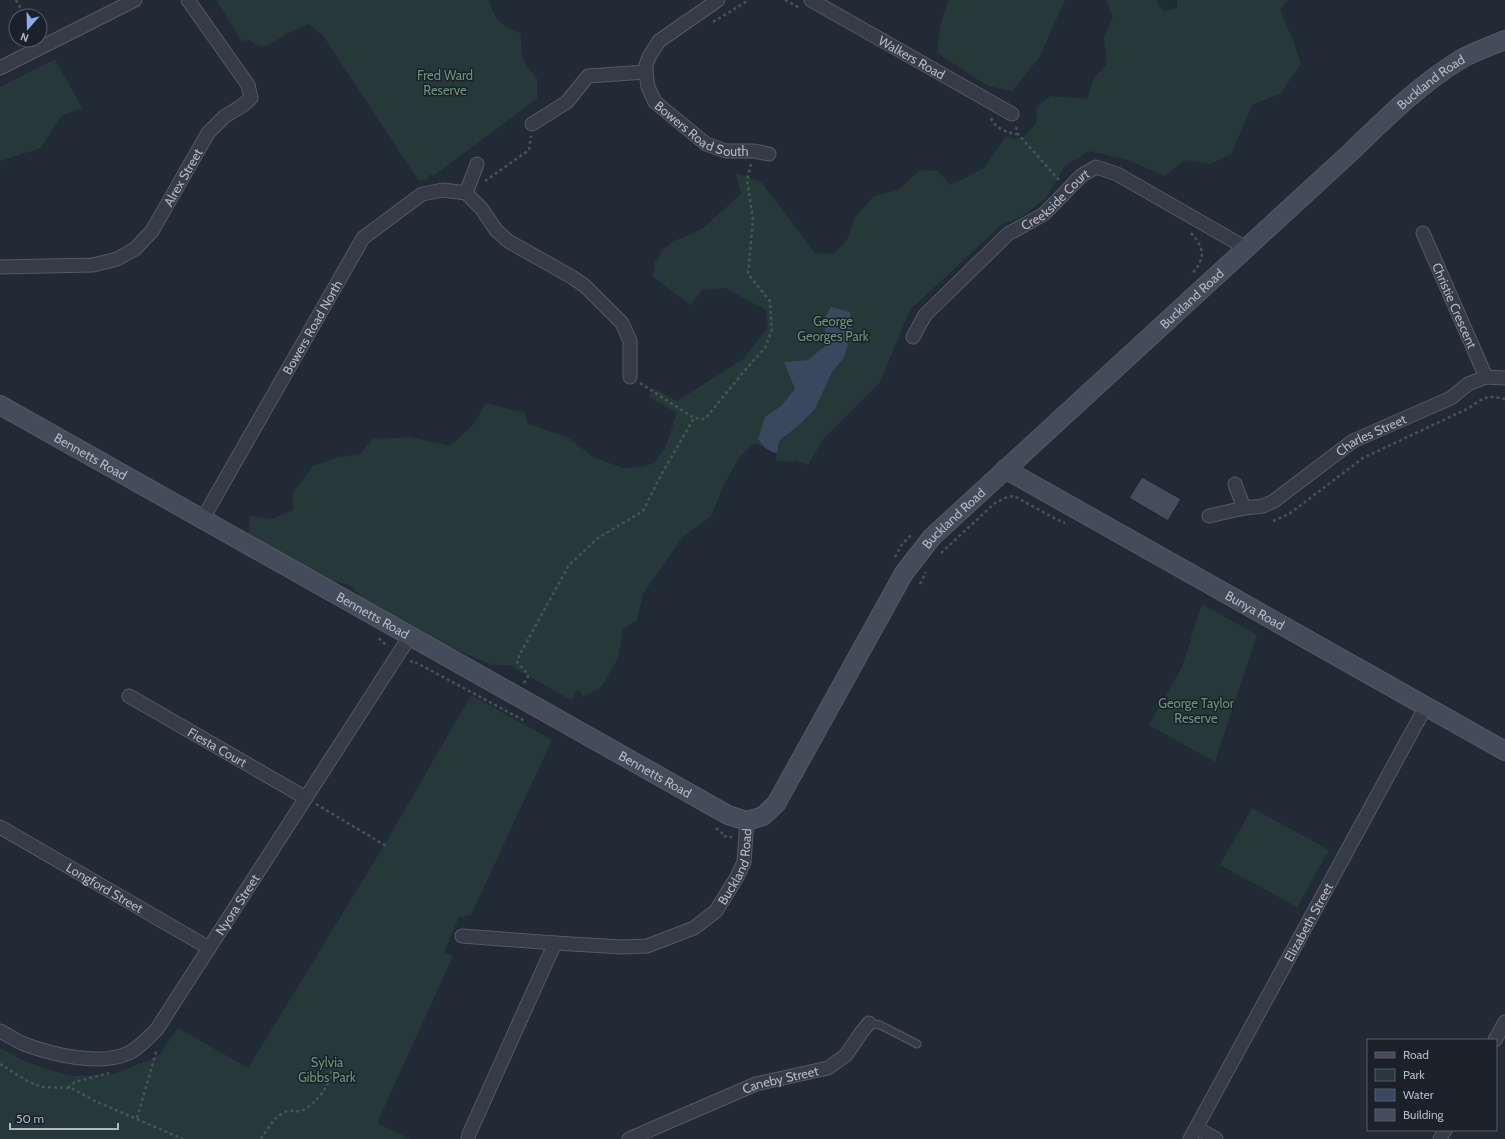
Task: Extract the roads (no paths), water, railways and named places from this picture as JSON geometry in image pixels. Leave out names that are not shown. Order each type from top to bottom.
[{"type":"street","points":[[0,68],[135,0]]},
{"type":"street","name":"Alrex Street","points":[[0,267],[92,265],[117,259],[135,249],[152,231],[208,134],[224,117],[251,98],[248,85],[188,0]]},
{"type":"street","name":"Bowers Road South","points":[[718,0],[658,41],[649,57],[646,72],[648,87],[656,102],[706,144],[726,151],[769,154]]},
{"type":"street","name":"Walkers Road","points":[[811,0],[1012,114]]},
{"type":"street","name":"Buckland Road","points":[[462,936],[555,944],[622,947],[647,946],[694,928],[716,911],[737,877],[744,862],[747,821],[763,816],[776,804],[904,573],[932,537],[1405,101],[1432,78],[1464,58],[1505,40]]},
{"type":"street","points":[[532,124],[567,102],[588,76],[646,72]]},
{"type":"street","points":[[477,164],[468,188],[496,230],[508,241],[572,277],[585,286],[622,323],[630,341],[630,377]]},
{"type":"street","name":"Creekside Court","points":[[913,337],[925,315],[1008,234],[1044,214],[1081,176],[1096,167],[1116,174],[1246,248]]},
{"type":"street","name":"Bowers Road North","points":[[202,520],[363,238],[422,194],[443,190],[468,188]]},
{"type":"street","name":"Christie Crescent","points":[[1423,233],[1486,377]]},
{"type":"street","name":"Charles Street","points":[[1209,516],[1244,508],[1263,506],[1274,501],[1353,442],[1451,398],[1468,384],[1486,377],[1505,378]]},
{"type":"street","name":"Bennetts Road","points":[[0,405],[728,815],[747,821]]},
{"type":"street","name":"Bunya Road","points":[[1005,469],[1505,751]]},
{"type":"street","points":[[1236,484],[1244,508]]},
{"type":"street","name":"Nyora Street","points":[[0,1031],[24,1044],[58,1055],[88,1058],[110,1058],[128,1053],[142,1044],[156,1029],[410,636]]},
{"type":"street","name":"Fiesta Court","points":[[129,696],[306,798]]},
{"type":"street","name":"Elizabeth Street","points":[[1193,1134],[1426,706]]},
{"type":"street","name":"Longford Street","points":[[0,827],[209,948]]},
{"type":"street","points":[[468,1139],[472,1127],[555,944]]},
{"type":"street","points":[[1496,1039],[1505,1022]]},
{"type":"street","name":"Caneby Street","points":[[629,1139],[756,1084],[828,1068],[846,1055],[869,1023]]},
{"type":"street","points":[[1193,1134],[1216,1139]]},
{"type":"lane","name":"Caneby Street","points":[[869,1023],[880,1025],[917,1044]]},
{"type":"water","points":[[831,307],[850,312],[852,331],[844,358],[832,372],[815,409],[799,425],[779,441],[777,453],[768,450],[758,439],[765,417],[781,406],[795,389],[784,362],[808,360],[825,346],[825,317]]},
{"type":"park label","name":"Fred Ward Reserve","points":[[445,82]]},
{"type":"park label","name":"George Georges Park","points":[[833,328]]},
{"type":"park label","name":"George Taylor Reserve","points":[[1196,710]]},
{"type":"park label","name":"Sylvia Gibbs Park","points":[[327,1070]]}]
